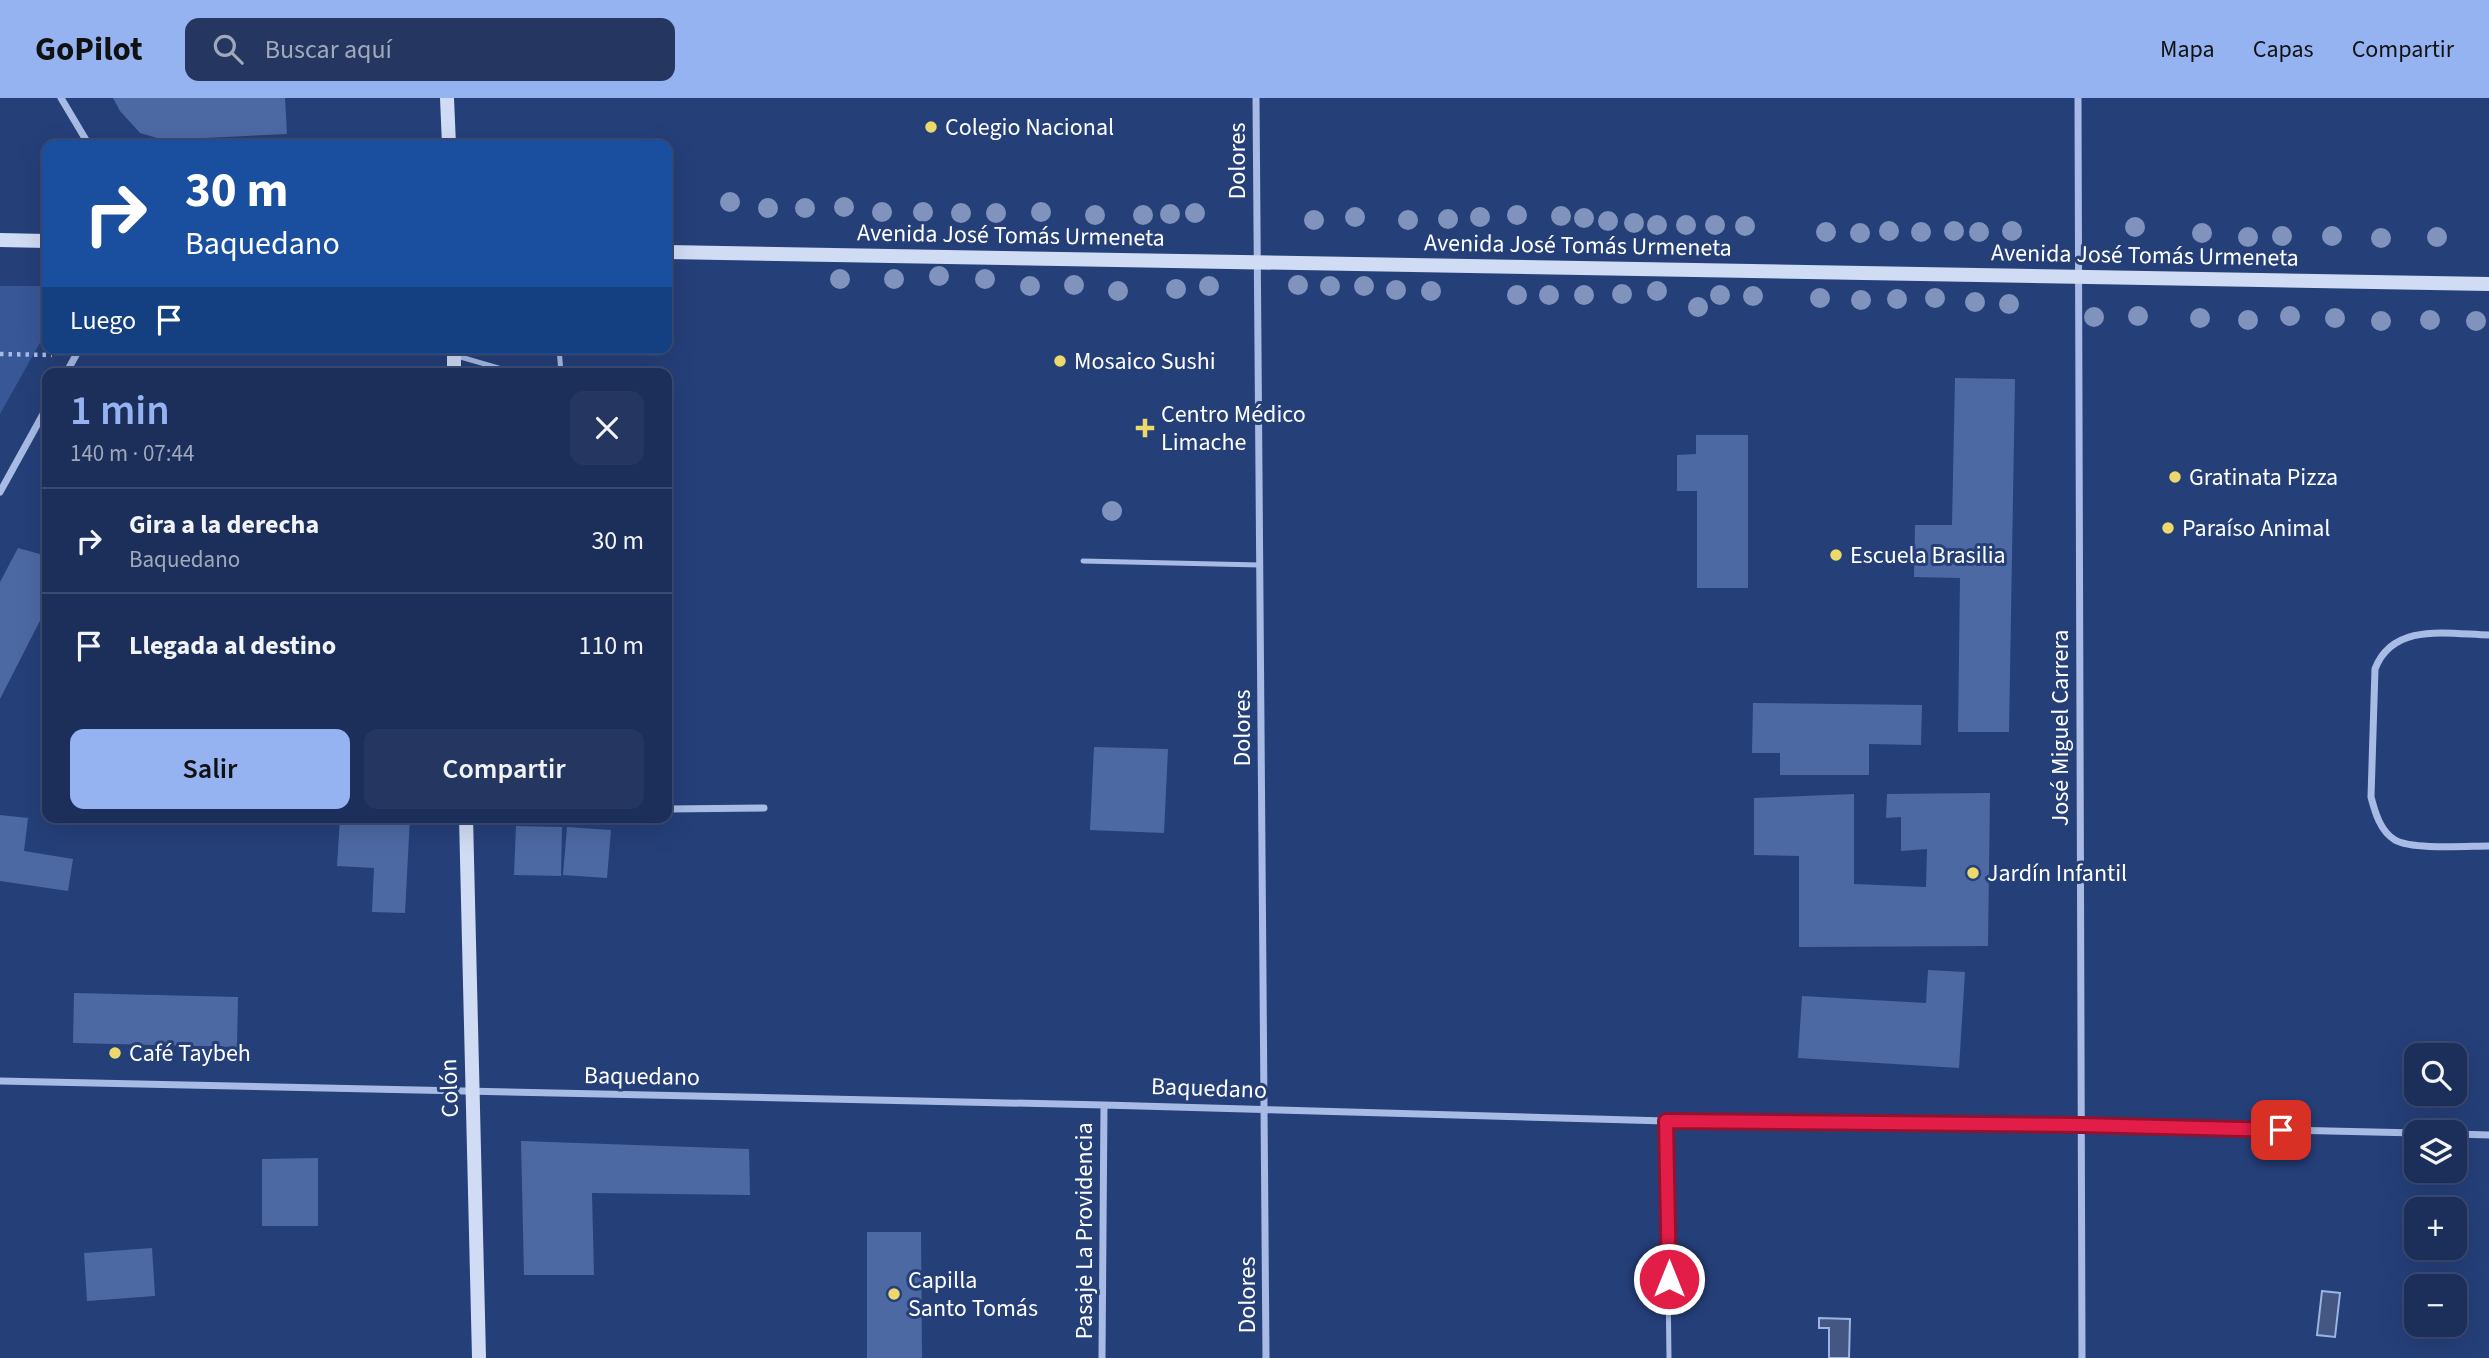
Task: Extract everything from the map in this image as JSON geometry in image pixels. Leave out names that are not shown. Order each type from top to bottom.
[{"type":"street","points":[[61,98],[86,140]]},
{"type":"street","points":[[447,98],[449,140]]},
{"type":"street","name":"Dolores","points":[[1256,98],[1266,1358]]},
{"type":"street","name":"José Miguel Carrera","points":[[2078,98],[2082,1358]]},
{"type":"street","points":[[0,240],[42,241]]},
{"type":"street","name":"Avenida José Tomás Urmeneta","points":[[672,252],[2489,284]]},
{"type":"street","points":[[0,492],[42,416]]},
{"type":"street","points":[[2489,635],[2406,636],[2380,655],[2375,669],[2371,797],[2383,828],[2395,840],[2412,845],[2489,846]]},
{"type":"street","points":[[672,810],[764,808]]},
{"type":"street","name":"Colón","points":[[466,823],[479,1358]]},
{"type":"street","name":"Baquedano","points":[[0,1081],[1104,1105],[1666,1121],[2081,1125],[2404,1133]]},
{"type":"street","name":"Pasaje La Providencia","points":[[1102,1358],[1104,1105]]},
{"type":"street","points":[[2467,1134],[2489,1135]]},
{"type":"lane","points":[[462,354],[502,368]]},
{"type":"lane","points":[[1083,561],[1260,565]]},
{"type":"lane","points":[[1666,1121],[1670,1358]]},
{"type":"path","points":[[0,354],[42,353]]},
{"type":"shaded area","points":[[0,286],[42,286],[42,339],[0,414]]},
{"type":"shaded area","points":[[2322,1291],[2340,1293],[2335,1337],[2317,1335]]},
{"type":"shaded area","points":[[1819,1318],[1850,1319],[1849,1358],[1829,1358],[1829,1328],[1819,1328]]},
{"type":"building","points":[[113,98],[285,98],[287,134],[164,140],[140,133],[120,111]]},
{"type":"building","points":[[1955,378],[2015,379],[2009,732],[1958,732],[1960,578],[1914,577],[1915,525],[1952,525]]},
{"type":"building","points":[[1696,435],[1748,435],[1748,588],[1697,588],[1697,491],[1677,491],[1677,455],[1696,454]]},
{"type":"building","points":[[18,548],[42,555],[42,617],[0,699],[0,582]]},
{"type":"building","points":[[1753,703],[1922,705],[1921,745],[1869,744],[1869,775],[1780,775],[1780,753],[1752,753]]},
{"type":"building","points":[[1094,747],[1168,749],[1164,833],[1090,830]]},
{"type":"building","points":[[1990,793],[1988,946],[1799,947],[1799,856],[1754,855],[1754,798],[1854,794],[1854,884],[1926,887],[1927,849],[1901,851],[1901,817],[1886,818],[1887,794]]},
{"type":"building","points":[[0,815],[28,818],[24,851],[73,859],[68,891],[0,881]]},
{"type":"building","points":[[340,823],[410,823],[405,913],[372,912],[374,868],[337,866]]},
{"type":"building","points":[[516,826],[562,827],[561,876],[514,875]]},
{"type":"building","points":[[567,827],[611,830],[607,878],[563,875]]},
{"type":"building","points":[[1928,970],[1965,972],[1959,1068],[1798,1058],[1802,996],[1926,1003]]},
{"type":"building","points":[[74,993],[238,997],[237,1047],[73,1043]]},
{"type":"building","points":[[521,1141],[749,1149],[750,1195],[592,1193],[594,1275],[524,1275]]},
{"type":"building","points":[[318,1158],[318,1226],[262,1226],[262,1159]]},
{"type":"building","name":"Capilla Santo Tomás","points":[[867,1232],[921,1232],[922,1358],[867,1358]]},
{"type":"building","points":[[152,1248],[155,1296],[87,1301],[84,1253]]},
{"type":"place","name":"Colegio Nacional","points":[[931,127]]},
{"type":"place","name":"Mosaico Sushi","points":[[1060,361]]},
{"type":"place","name":"Centro Médico Limache","points":[[1145,428]]},
{"type":"place","name":"Gratinata Pizza","points":[[2175,477]]},
{"type":"place","name":"Paraíso Animal","points":[[2168,528]]},
{"type":"place","name":"Escuela Brasilia","points":[[1836,555]]},
{"type":"place","name":"Jardín Infantil","points":[[1973,873]]},
{"type":"place","name":"Café Taybeh","points":[[115,1053]]},
{"type":"place","name":"Capilla Santo Tomás","points":[[894,1294]]},
{"type":"route","points":[[1669,1279],[1666,1121],[2281,1130]]}]
